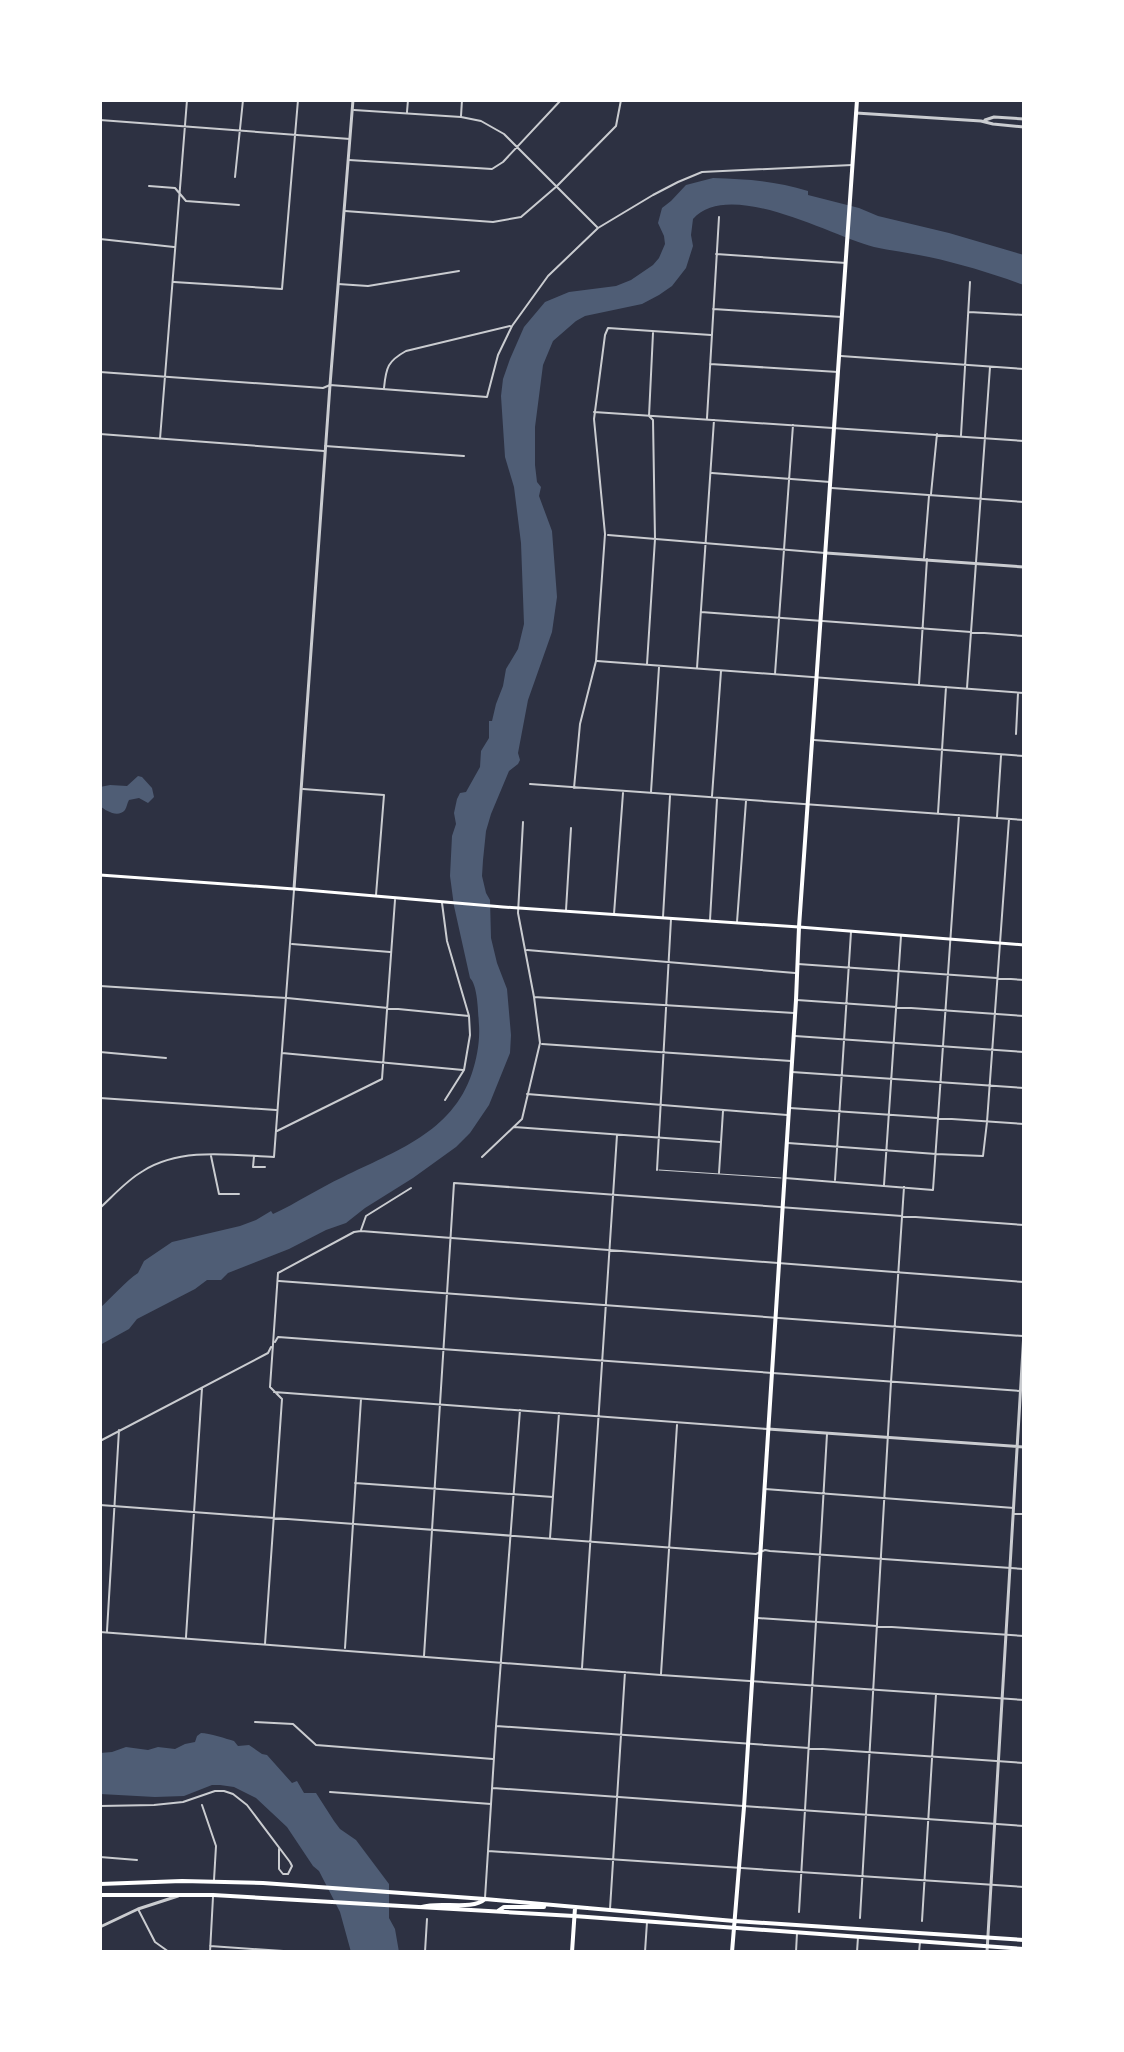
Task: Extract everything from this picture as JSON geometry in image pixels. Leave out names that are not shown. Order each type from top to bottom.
[{"type":"main road","points":[[732,1952],[857,100]]},
{"type":"main road","points":[[100,875],[1024,945]]},
{"type":"main road","points":[[100,1884],[214,1882],[312,1887],[734,1921],[1024,1940]]},
{"type":"main road","points":[[100,1895],[213,1895],[574,1916],[987,1949],[1024,1949]]},
{"type":"main road","points":[[418,1908],[432,1903],[476,1905],[485,1899]]},
{"type":"main road","points":[[497,1912],[504,1907],[538,1908],[550,1905]]},
{"type":"main road","points":[[572,1952],[575,1908]]},
{"type":"main road","points":[[614,1919],[622,1911]]},
{"type":"street","points":[[160,439],[187,100]]},
{"type":"street","points":[[235,177],[243,100]]},
{"type":"street","points":[[172,282],[282,289],[298,100]]},
{"type":"street","points":[[100,1208],[142,1171],[163,1161],[189,1155],[274,1157],[353,100]]},
{"type":"street","points":[[407,113],[408,100]]},
{"type":"street","points":[[461,117],[462,100]]},
{"type":"street","points":[[348,160],[492,169],[503,162],[561,100]]},
{"type":"street","points":[[344,211],[493,222],[521,217],[557,186],[616,126],[621,100]]},
{"type":"street","points":[[352,110],[481,121],[504,134],[598,228]]},
{"type":"street","points":[[856,113],[981,121],[1024,127]]},
{"type":"street","points":[[981,121],[994,117],[1024,119]]},
{"type":"street","points":[[100,120],[350,139]]},
{"type":"street","points":[[100,372],[487,397],[498,355],[512,326],[548,276],[598,228],[678,182],[702,172],[853,165]]},
{"type":"street","points":[[149,186],[175,188],[186,201],[239,205]]},
{"type":"street","points":[[707,419],[719,217]]},
{"type":"street","points":[[100,239],[175,247]]},
{"type":"street","points":[[716,254],[847,263]]},
{"type":"street","points":[[338,284],[368,286],[459,271]]},
{"type":"street","points":[[961,436],[970,282]]},
{"type":"street","points":[[713,309],[843,317]]},
{"type":"street","points":[[968,312],[1024,315]]},
{"type":"street","points":[[384,389],[386,371],[393,358],[406,351],[512,326]]},
{"type":"street","points":[[574,788],[580,724],[596,661],[605,534],[594,412],[605,335],[608,328],[711,335]]},
{"type":"street","points":[[647,665],[655,539],[653,420],[649,416],[653,331]]},
{"type":"street","points":[[840,356],[1024,369]]},
{"type":"street","points":[[710,364],[839,372]]},
{"type":"street","points":[[967,689],[990,367]]},
{"type":"street","points":[[594,412],[1024,441]]},
{"type":"street","points":[[697,669],[714,420]]},
{"type":"street","points":[[775,675],[793,424]]},
{"type":"street","points":[[100,434],[464,456]]},
{"type":"street","points":[[919,685],[925,559],[937,434]]},
{"type":"street","points":[[711,473],[1024,502]]},
{"type":"street","points":[[605,534],[1024,567]]},
{"type":"street","points":[[701,612],[1024,636]]},
{"type":"street","points":[[596,661],[1024,693]]},
{"type":"street","points":[[651,793],[659,666]]},
{"type":"street","points":[[712,797],[721,671]]},
{"type":"street","points":[[937,814],[946,687]]},
{"type":"street","points":[[1016,734],[1018,693]]},
{"type":"street","points":[[813,740],[1024,756]]},
{"type":"street","points":[[997,818],[1002,754]]},
{"type":"street","points":[[530,784],[1024,820]]},
{"type":"street","points":[[301,789],[384,795],[376,896]]},
{"type":"street","points":[[614,915],[623,791]]},
{"type":"street","points":[[662,918],[670,794]]},
{"type":"street","points":[[710,921],[718,798]]},
{"type":"street","points":[[737,923],[746,800]]},
{"type":"street","points":[[784,1178],[933,1190],[959,815]]},
{"type":"street","points":[[786,1143],[983,1156],[1009,819]]},
{"type":"street","points":[[482,1157],[522,1119],[540,1043],[518,908],[523,822]]},
{"type":"street","points":[[566,912],[571,828]]},
{"type":"street","points":[[276,1132],[382,1079],[395,898]]},
{"type":"street","points":[[444,902],[447,941],[469,1016],[470,1035],[464,1070],[445,1100]]},
{"type":"street","points":[[657,1170],[671,919]]},
{"type":"street","points":[[835,1182],[851,932]]},
{"type":"street","points":[[884,1186],[901,935]]},
{"type":"street","points":[[291,944],[391,953]]},
{"type":"street","points":[[525,950],[797,973]]},
{"type":"street","points":[[797,964],[1024,980]]},
{"type":"street","points":[[100,986],[287,998],[469,1016]]},
{"type":"street","points":[[534,997],[795,1013]]},
{"type":"street","points":[[796,1000],[1024,1016]]},
{"type":"street","points":[[793,1035],[1024,1052]]},
{"type":"street","points":[[540,1043],[792,1061]]},
{"type":"street","points":[[100,1052],[166,1058]]},
{"type":"street","points":[[282,1053],[464,1070]]},
{"type":"street","points":[[791,1071],[1024,1088]]},
{"type":"street","points":[[527,1094],[789,1115]]},
{"type":"street","points":[[100,1098],[277,1110]]},
{"type":"street","points":[[789,1108],[1024,1124]]},
{"type":"street","points":[[719,1173],[723,1110]]},
{"type":"street","points":[[514,1127],[720,1142]]},
{"type":"street","points":[[582,1669],[617,1135]]},
{"type":"street","points":[[211,1155],[219,1194],[239,1194]]},
{"type":"street","points":[[254,1156],[253,1167],[265,1167]]},
{"type":"street","points":[[424,1656],[454,1183],[1024,1225]]},
{"type":"street","points":[[860,1918],[904,1187]]},
{"type":"street","points":[[361,1231],[366,1216],[411,1188]]},
{"type":"street","points":[[265,1644],[282,1399],[270,1387],[278,1273],[343,1237],[361,1231],[1024,1282]]},
{"type":"street","points":[[277,1281],[1024,1334],[987,1949]]},
{"type":"street","points":[[100,1441],[268,1353],[278,1337],[1021,1391]]},
{"type":"street","points":[[186,1638],[202,1387]]},
{"type":"street","points":[[273,1392],[1024,1447]]},
{"type":"street","points":[[345,1650],[361,1399]]},
{"type":"street","points":[[485,1899],[520,1410]]},
{"type":"street","points":[[550,1539],[559,1413]]},
{"type":"street","points":[[661,1675],[678,1422]]},
{"type":"street","points":[[107,1632],[119,1430]]},
{"type":"street","points":[[799,1912],[827,1433]]},
{"type":"street","points":[[355,1483],[553,1497]]},
{"type":"street","points":[[764,1489],[1014,1508]]},
{"type":"street","points":[[100,1505],[669,1548],[756,1554],[765,1550],[820,1553],[1024,1569]]},
{"type":"street","points":[[1013,1514],[1024,1514]]},
{"type":"street","points":[[756,1618],[1024,1636]]},
{"type":"street","points":[[100,1632],[1024,1700]]},
{"type":"street","points":[[610,1910],[625,1672]]},
{"type":"street","points":[[922,1921],[936,1694]]},
{"type":"street","points":[[255,1722],[293,1724],[316,1745],[494,1759]]},
{"type":"street","points":[[496,1726],[1024,1763]]},
{"type":"street","points":[[493,1788],[1024,1826]]},
{"type":"street","points":[[100,1806],[183,1802],[224,1791],[247,1805],[292,1866],[288,1874],[279,1869],[279,1849]]},
{"type":"street","points":[[330,1792],[492,1804]]},
{"type":"street","points":[[202,1805],[216,1846],[214,1882]]},
{"type":"street","points":[[488,1851],[1024,1887]]},
{"type":"street","points":[[100,1857],[137,1860]]},
{"type":"street","points":[[100,1927],[138,1909],[185,1894]]},
{"type":"street","points":[[210,1952],[213,1895]]},
{"type":"street","points":[[138,1909],[155,1942],[169,1952]]},
{"type":"street","points":[[425,1952],[427,1919]]},
{"type":"street","points":[[645,1952],[647,1922]]},
{"type":"street","points":[[796,1952],[797,1933]]},
{"type":"street","points":[[857,1952],[858,1937]]},
{"type":"street","points":[[919,1952],[920,1942]]},
{"type":"street","points":[[210,1946],[298,1952]]},
{"type":"lane","points":[[657,1170],[784,1178]]},
{"type":"water","points":[[713,178],[761,181],[796,188],[808,191],[808,195],[878,216],[1024,255],[1024,285],[953,263],[874,247],[781,214],[731,205],[710,208],[693,219],[693,246],[686,268],[672,286],[642,304],[585,316],[553,341],[543,365],[535,427],[535,465],[537,482],[541,487],[539,496],[552,531],[557,597],[552,632],[528,700],[518,753],[520,760],[509,771],[491,814],[483,860],[482,876],[490,900],[491,938],[507,989],[511,1035],[510,1053],[489,1105],[456,1147],[346,1223],[228,1273],[221,1280],[207,1280],[137,1319],[129,1329],[100,1345],[100,1308],[138,1273],[144,1261],[172,1242],[240,1226],[271,1211],[273,1214],[401,1148],[436,1125],[463,1094],[472,1073],[479,1031],[476,993],[454,906],[450,876],[452,836],[456,824],[454,813],[460,793],[466,792],[480,767],[481,751],[489,738],[489,721],[492,721],[506,669],[518,649],[524,624],[521,543],[514,487],[505,457],[501,396],[503,379],[524,327],[545,302],[569,292],[616,286],[653,265],[665,244],[658,223],[662,208],[686,185]]},
{"type":"water","points":[[138,776],[152,788],[154,797],[148,803],[139,798],[129,800],[125,810],[116,814],[100,806],[100,787],[127,786]]},
{"type":"water","points":[[201,1733],[234,1741],[238,1746],[249,1745],[267,1755],[292,1783],[297,1781],[304,1793],[316,1793],[340,1829],[356,1840],[389,1884],[389,1918],[395,1929],[399,1952],[351,1952],[340,1912],[319,1871],[287,1827],[256,1798],[234,1787],[220,1785],[184,1796],[100,1794],[100,1753],[126,1747],[175,1749],[195,1742]]}]
